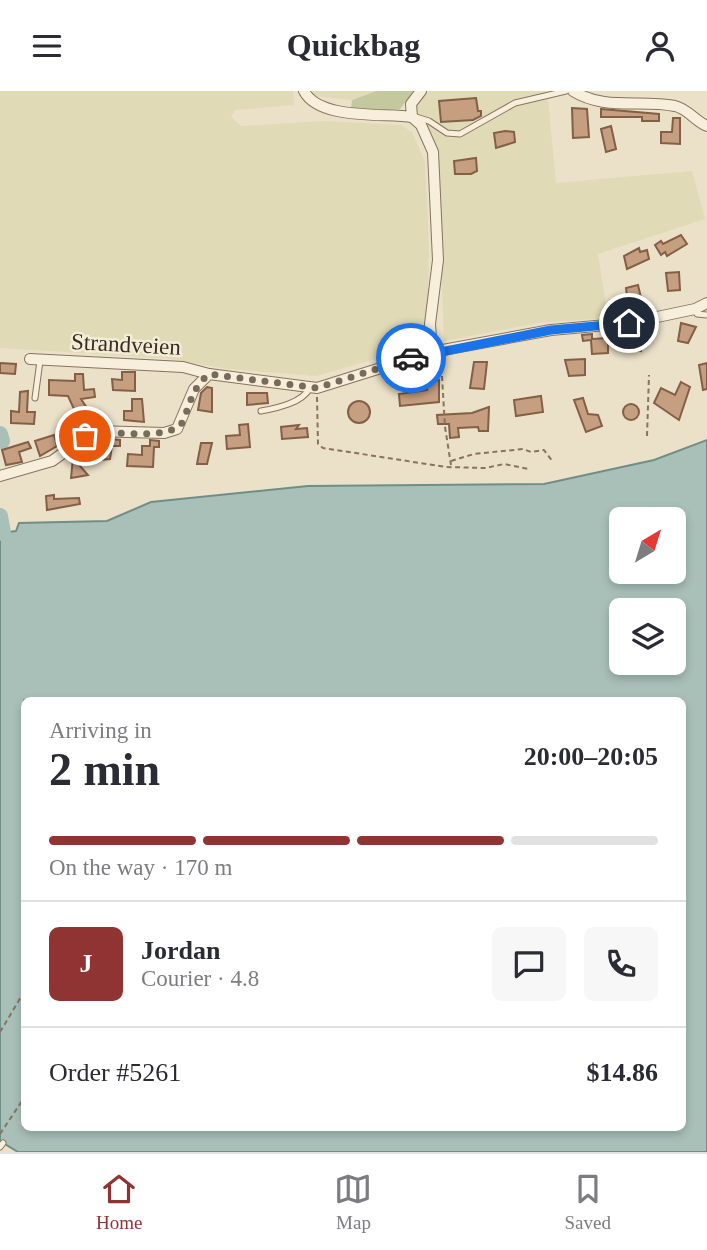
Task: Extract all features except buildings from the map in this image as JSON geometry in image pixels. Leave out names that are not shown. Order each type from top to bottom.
[{"type":"street","points":[[304,91],[309,99],[325,109],[412,117],[421,125],[433,152],[438,260],[430,324],[436,352]]},
{"type":"street","points":[[412,117],[411,104],[421,91]]},
{"type":"street","points":[[573,91],[592,100],[617,104],[678,106],[707,126]]},
{"type":"street","name":"Strandveien","points":[[35,360],[183,367],[209,374],[314,387],[436,352],[575,327],[629,323],[695,309],[707,303]]},
{"type":"street","name":"Strandveien","points":[[0,476],[52,461],[94,431],[164,433],[177,429],[182,424],[194,389],[209,374]]},
{"type":"lane","points":[[412,117],[429,121],[447,133],[460,134],[515,103],[566,91]]},
{"type":"lane","points":[[695,309],[697,314],[707,315]]},
{"type":"lane","name":"Strandveien","points":[[35,360],[35,398]]},
{"type":"lane","points":[[261,411],[279,408],[307,394],[314,387]]},
{"type":"path","points":[[436,352],[451,466]]},
{"type":"path","points":[[647,436],[649,375]]},
{"type":"path","points":[[314,387],[318,444],[323,448],[451,466],[485,468],[504,464],[528,469]]},
{"type":"path","points":[[450,461],[474,454],[523,449],[531,452],[544,450],[553,462]]},
{"type":"path","points":[[0,1032],[21,997]]},
{"type":"path","points":[[0,1134],[21,1102]]},
{"type":"shaded area","points":[[0,91],[293,91],[294,105],[235,110],[231,117],[241,126],[324,121],[401,125],[412,132],[425,162],[429,247],[427,344],[316,376],[228,369],[164,358],[0,348]]},
{"type":"shaded area","points":[[312,91],[374,91],[351,100],[314,96]]},
{"type":"shaded area","points":[[429,91],[547,91],[547,98],[528,104],[548,99],[556,183],[692,171],[705,219],[598,254],[608,318],[539,323],[444,341],[438,170],[430,132],[415,112],[418,100]]},
{"type":"green space","points":[[376,91],[414,91],[400,109],[351,109],[352,100]]},
{"type":"water","points":[[707,440],[707,1152],[18,1152],[0,1141],[0,533],[16,531],[19,523],[107,521],[151,502],[308,486],[544,484],[654,460]]},
{"type":"waterway","points":[[0,434],[2,441]]},
{"type":"waterway","points":[[0,516],[3,533]]},
{"type":"way so far","points":[[85,436],[94,431],[164,433],[177,429],[182,424],[194,389],[209,374],[317,388],[331,386],[411,358]]},
{"type":"route","points":[[411,358],[551,330],[629,323]]}]
